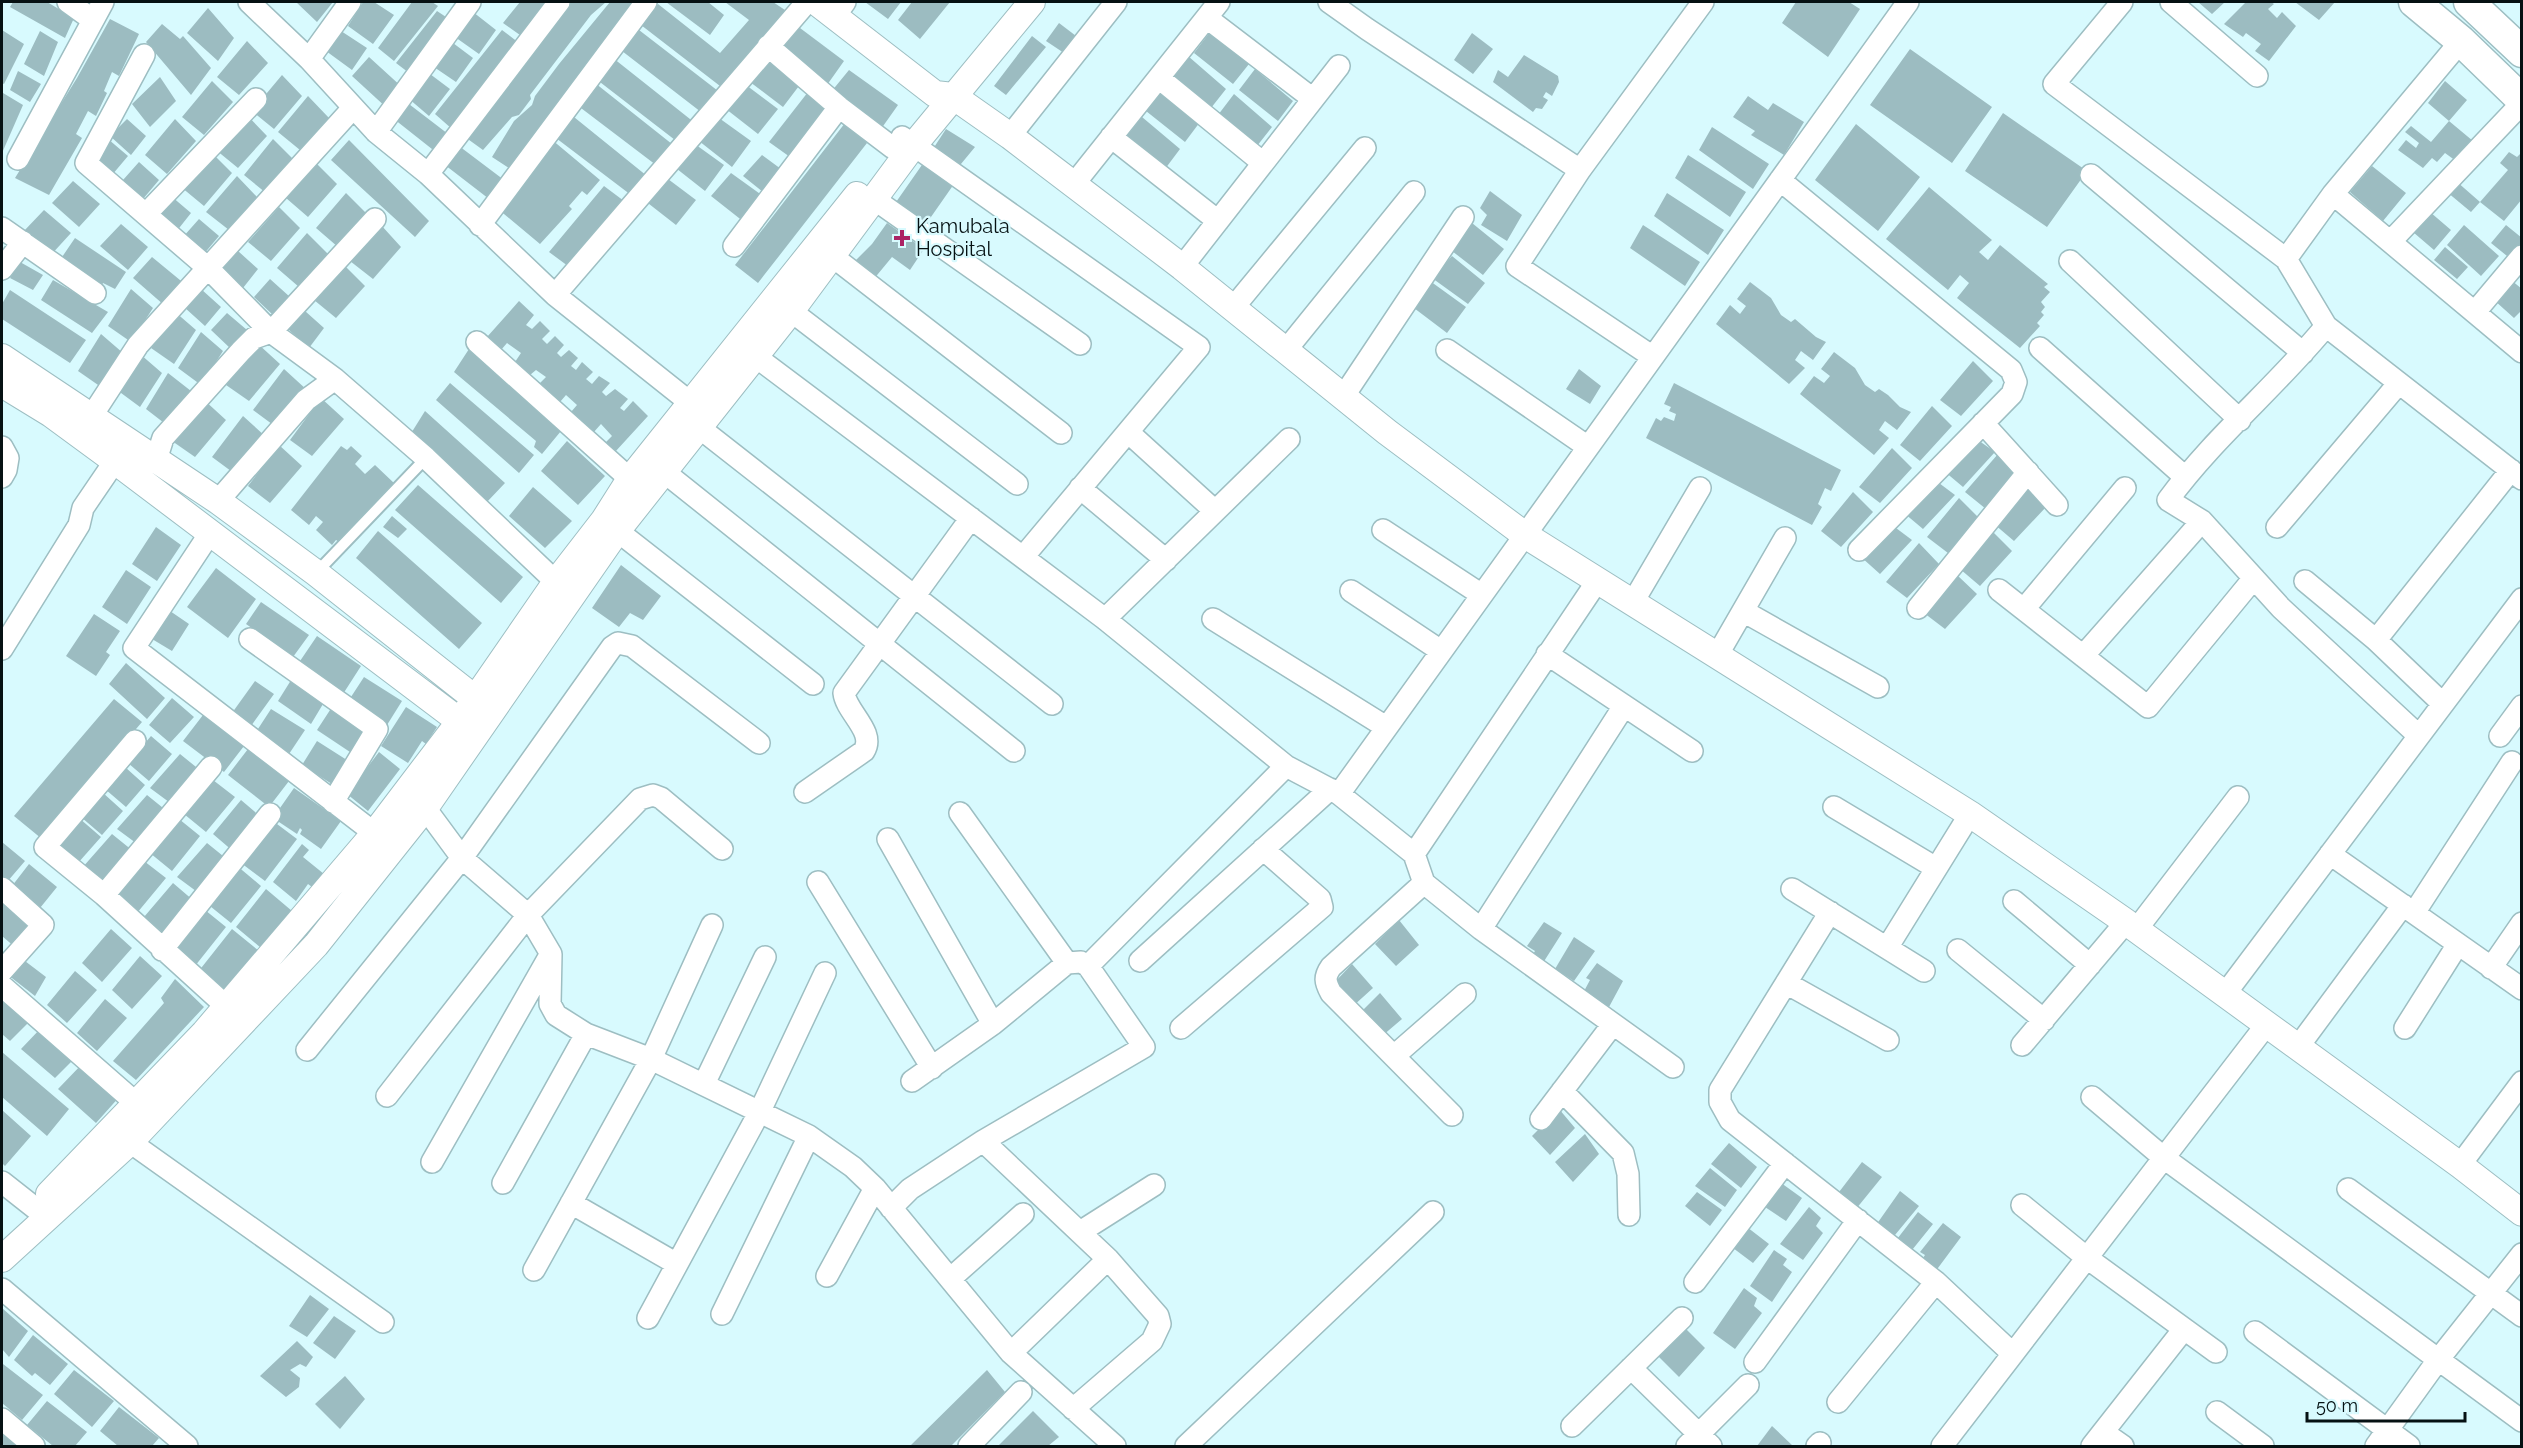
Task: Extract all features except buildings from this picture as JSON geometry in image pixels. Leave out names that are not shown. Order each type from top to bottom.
[{"type":"main road","points":[[2414,2],[2461,41],[2522,102]]},
{"type":"main road","points":[[2469,2],[2522,52]]},
{"type":"street","points":[[68,2],[93,20]]},
{"type":"street","points":[[18,159],[103,2]]},
{"type":"street","points":[[249,2],[309,59],[376,132],[428,174],[555,296],[914,596],[1052,704]]},
{"type":"street","points":[[309,59],[350,2]]},
{"type":"street","points":[[376,132],[470,2]]},
{"type":"street","points":[[428,174],[559,2]]},
{"type":"street","points":[[480,225],[646,2]]},
{"type":"street","points":[[555,296],[807,2]]},
{"type":"street","points":[[944,95],[1012,2]]},
{"type":"street","points":[[2,1259],[130,1142],[235,1014],[384,841],[418,799],[655,465],[903,144],[944,95],[1032,2]]},
{"type":"street","points":[[1010,136],[1116,2]]},
{"type":"street","points":[[1329,2],[1366,29],[1580,170]]},
{"type":"street","points":[[1653,357],[1517,266],[1580,170],[1702,2]]},
{"type":"street","points":[[2122,2],[2054,84],[2286,259],[2326,326],[2516,475],[2376,640]]},
{"type":"street","points":[[2171,2],[2257,76]]},
{"type":"street","points":[[1140,961],[1263,849],[1334,791],[1386,727],[1780,180],[1904,3]]},
{"type":"street","points":[[832,7],[944,95],[1010,136],[1074,184],[1182,267],[1343,397],[1525,535],[1970,814],[2267,1024],[2522,1213]]},
{"type":"street","points":[[1074,184],[1213,10],[1313,99]]},
{"type":"street","points":[[2286,259],[2333,194],[2461,41]]},
{"type":"street","points":[[768,46],[839,107],[903,144],[1199,347],[1023,557]]},
{"type":"street","points":[[144,55],[86,163],[208,268],[271,332],[335,379],[426,458],[556,582]]},
{"type":"street","points":[[1182,267],[1339,66]]},
{"type":"street","points":[[1159,78],[1263,163]]},
{"type":"street","points":[[146,214],[256,99]]},
{"type":"street","points":[[2391,241],[2522,102]]},
{"type":"street","points":[[734,246],[839,107]]},
{"type":"street","points":[[91,417],[138,345],[353,108]]},
{"type":"street","points":[[1111,137],[1218,221]]},
{"type":"street","points":[[695,415],[755,356],[791,311],[874,199],[903,144]]},
{"type":"street","points":[[1233,308],[1365,148]]},
{"type":"street","points":[[2091,176],[2303,354]]},
{"type":"street","points":[[1780,180],[2011,370],[2016,382],[2012,394],[1859,550]]},
{"type":"street","points":[[1286,350],[1414,192]]},
{"type":"street","points":[[2333,194],[2522,352]]},
{"type":"street","points":[[874,199],[1080,344]]},
{"type":"street","points":[[1343,397],[1463,217]]},
{"type":"street","points":[[156,460],[164,438],[180,418],[209,389],[241,351],[255,339],[271,332],[375,219]]},
{"type":"street","points":[[2,228],[95,293]]},
{"type":"street","points":[[2,269],[23,242]]},
{"type":"street","points":[[832,256],[1061,433]]},
{"type":"street","points":[[2475,312],[2522,256]]},
{"type":"street","points":[[2070,261],[2240,420]]},
{"type":"street","points":[[791,311],[1017,484]]},
{"type":"street","points":[[2326,326],[2303,354],[2185,477],[2168,500],[2202,521],[2281,608],[2419,736]]},
{"type":"street","points":[[477,342],[630,479]]},
{"type":"street","points":[[2040,348],[2185,477]]},
{"type":"street","points":[[1447,350],[1588,447]]},
{"type":"street","points":[[755,356],[1105,619],[1286,766],[1334,791],[1414,854],[1424,883],[1481,929],[1673,1067]]},
{"type":"street","points":[[2,357],[218,501],[316,573],[484,705]]},
{"type":"street","points":[[218,501],[306,400],[335,379]]},
{"type":"street","points":[[2277,527],[2399,383]]},
{"type":"street","points":[[2,384],[51,414],[115,461],[468,728]]},
{"type":"street","points":[[1983,423],[2057,505]]},
{"type":"street","points":[[1128,432],[1215,511]]},
{"type":"street","points":[[1105,619],[1289,439]]},
{"type":"street","points":[[2,447],[8,458],[2,477]]},
{"type":"street","points":[[2,649],[79,525],[83,508],[115,461]]},
{"type":"street","points":[[484,705],[556,582],[610,526],[630,479],[655,465]]},
{"type":"street","points":[[655,465],[1014,751]]},
{"type":"street","points":[[1918,608],[2028,472]]},
{"type":"street","points":[[1080,488],[1166,560]]},
{"type":"street","points":[[1633,602],[1700,488]]},
{"type":"street","points":[[2024,609],[2125,488]]},
{"type":"street","points":[[805,792],[868,746],[868,738],[845,702],[844,693],[971,518]]},
{"type":"street","points":[[2083,656],[2202,521]]},
{"type":"street","points":[[610,526],[813,684]]},
{"type":"street","points":[[1383,530],[1482,595]]},
{"type":"street","points":[[210,533],[134,648],[384,841]]},
{"type":"street","points":[[1718,654],[1785,538]]},
{"type":"street","points":[[1999,590],[2148,707],[2254,578]]},
{"type":"street","points":[[1414,854],[1598,580]]},
{"type":"street","points":[[2305,581],[2376,640],[2443,704]]},
{"type":"street","points":[[1351,591],[1441,651]]},
{"type":"street","points":[[2225,994],[2522,599]]},
{"type":"street","points":[[1743,611],[1878,687]]},
{"type":"street","points":[[1213,619],[1386,727]]},
{"type":"street","points":[[250,639],[377,729],[333,802]]},
{"type":"street","points":[[307,1050],[462,858],[612,647],[618,643],[632,646],[759,743]]},
{"type":"street","points":[[1547,654],[1692,751]]},
{"type":"street","points":[[1481,929],[1624,706]]},
{"type":"street","points":[[2500,736],[2522,706]]},
{"type":"street","points":[[135,741],[45,847],[104,895],[235,1014]]},
{"type":"street","points":[[2298,1047],[2408,909],[2512,762]]},
{"type":"street","points":[[1088,966],[1286,766]]},
{"type":"street","points":[[104,895],[211,767]]},
{"type":"street","points":[[387,1096],[528,915],[645,796],[653,795],[661,798],[722,849]]},
{"type":"street","points":[[2022,1046],[2090,965],[2131,926],[2238,796]]},
{"type":"street","points":[[418,799],[462,858],[528,915],[551,954],[550,1004],[556,1015],[586,1035],[651,1059],[809,1136],[853,1167],[875,1188],[1011,1353],[1115,1446]]},
{"type":"street","points":[[1834,807],[1936,868]]},
{"type":"street","points":[[960,813],[1067,963]]},
{"type":"street","points":[[162,950],[270,814]]},
{"type":"street","points":[[1887,948],[1970,814]]},
{"type":"street","points":[[888,839],[993,1024]]},
{"type":"street","points":[[1181,1028],[1322,907],[1320,899],[1263,849]]},
{"type":"street","points":[[2330,854],[2522,989]]},
{"type":"street","points":[[818,882],[932,1068]]},
{"type":"street","points":[[1424,883],[1331,967],[1325,975],[1326,984],[1331,993],[1452,1115]]},
{"type":"street","points":[[2,888],[43,925],[2,971]]},
{"type":"street","points":[[1792,889],[1924,971]]},
{"type":"street","points":[[2014,901],[2090,965]]},
{"type":"street","points":[[1830,912],[1720,1090],[1720,1102],[1730,1120],[1936,1282],[2013,1354]]},
{"type":"street","points":[[2491,968],[2522,923]]},
{"type":"street","points":[[534,1269],[651,1059],[712,925]]},
{"type":"street","points":[[2405,1028],[2457,944]]},
{"type":"street","points":[[1958,950],[2044,1020]]},
{"type":"street","points":[[432,1162],[551,954]]},
{"type":"street","points":[[704,1084],[765,957]]},
{"type":"street","points":[[891,1208],[910,1189],[982,1141],[1144,1047],[1088,966],[1081,962],[1067,963],[993,1024],[912,1081]]},
{"type":"street","points":[[648,1318],[760,1111],[825,972]]},
{"type":"street","points":[[1786,983],[1888,1040]]},
{"type":"street","points":[[2,986],[137,1104]]},
{"type":"street","points":[[1394,1056],[1465,994]]},
{"type":"street","points":[[2,1235],[35,1208],[137,1104],[235,1014]]},
{"type":"street","points":[[1541,1119],[1613,1024]]},
{"type":"street","points":[[1942,1446],[2267,1024]]},
{"type":"street","points":[[502,1183],[586,1035]]},
{"type":"street","points":[[2460,1165],[2522,1082]]},
{"type":"street","points":[[1562,1091],[1623,1153],[1627,1162],[1629,1215]]},
{"type":"street","points":[[2092,1097],[2164,1158],[2522,1421]]},
{"type":"street","points":[[722,1314],[809,1136]]},
{"type":"street","points":[[982,1141],[1108,1259],[1158,1316],[1160,1324],[1152,1341],[1073,1409]]},
{"type":"street","points":[[130,1142],[383,1322]]},
{"type":"street","points":[[1695,1282],[1785,1163]]},
{"type":"street","points":[[2,1182],[35,1208]]},
{"type":"street","points":[[1080,1232],[1154,1185]]},
{"type":"street","points":[[827,1276],[875,1188]]},
{"type":"street","points":[[2348,1189],[2522,1316]]},
{"type":"street","points":[[571,1203],[677,1264]]},
{"type":"street","points":[[2022,1205],[2088,1258],[2216,1352]]},
{"type":"street","points":[[1186,1446],[1433,1212]]},
{"type":"street","points":[[950,1279],[1023,1215]]},
{"type":"street","points":[[1755,1362],[1858,1220]]},
{"type":"street","points":[[2382,1439],[2438,1360],[2522,1254]]},
{"type":"street","points":[[1011,1353],[1108,1259]]},
{"type":"street","points":[[1838,1402],[1936,1282]]},
{"type":"street","points":[[2,1289],[187,1446]]},
{"type":"street","points":[[1572,1426],[1682,1318]]},
{"type":"street","points":[[2123,1446],[2098,1439],[2184,1329]]},
{"type":"street","points":[[2255,1332],[2382,1439],[2409,1446]]},
{"type":"street","points":[[1631,1368],[1699,1442],[1748,1385]]},
{"type":"street","points":[[969,1446],[1022,1392]]},
{"type":"street","points":[[2217,1412],[2263,1446]]},
{"type":"street","points":[[2,1419],[34,1446]]},
{"type":"lane","points":[[316,573],[426,458]]},
{"type":"place","name":"Kamubala Hospital","points":[[902,238]]}]
